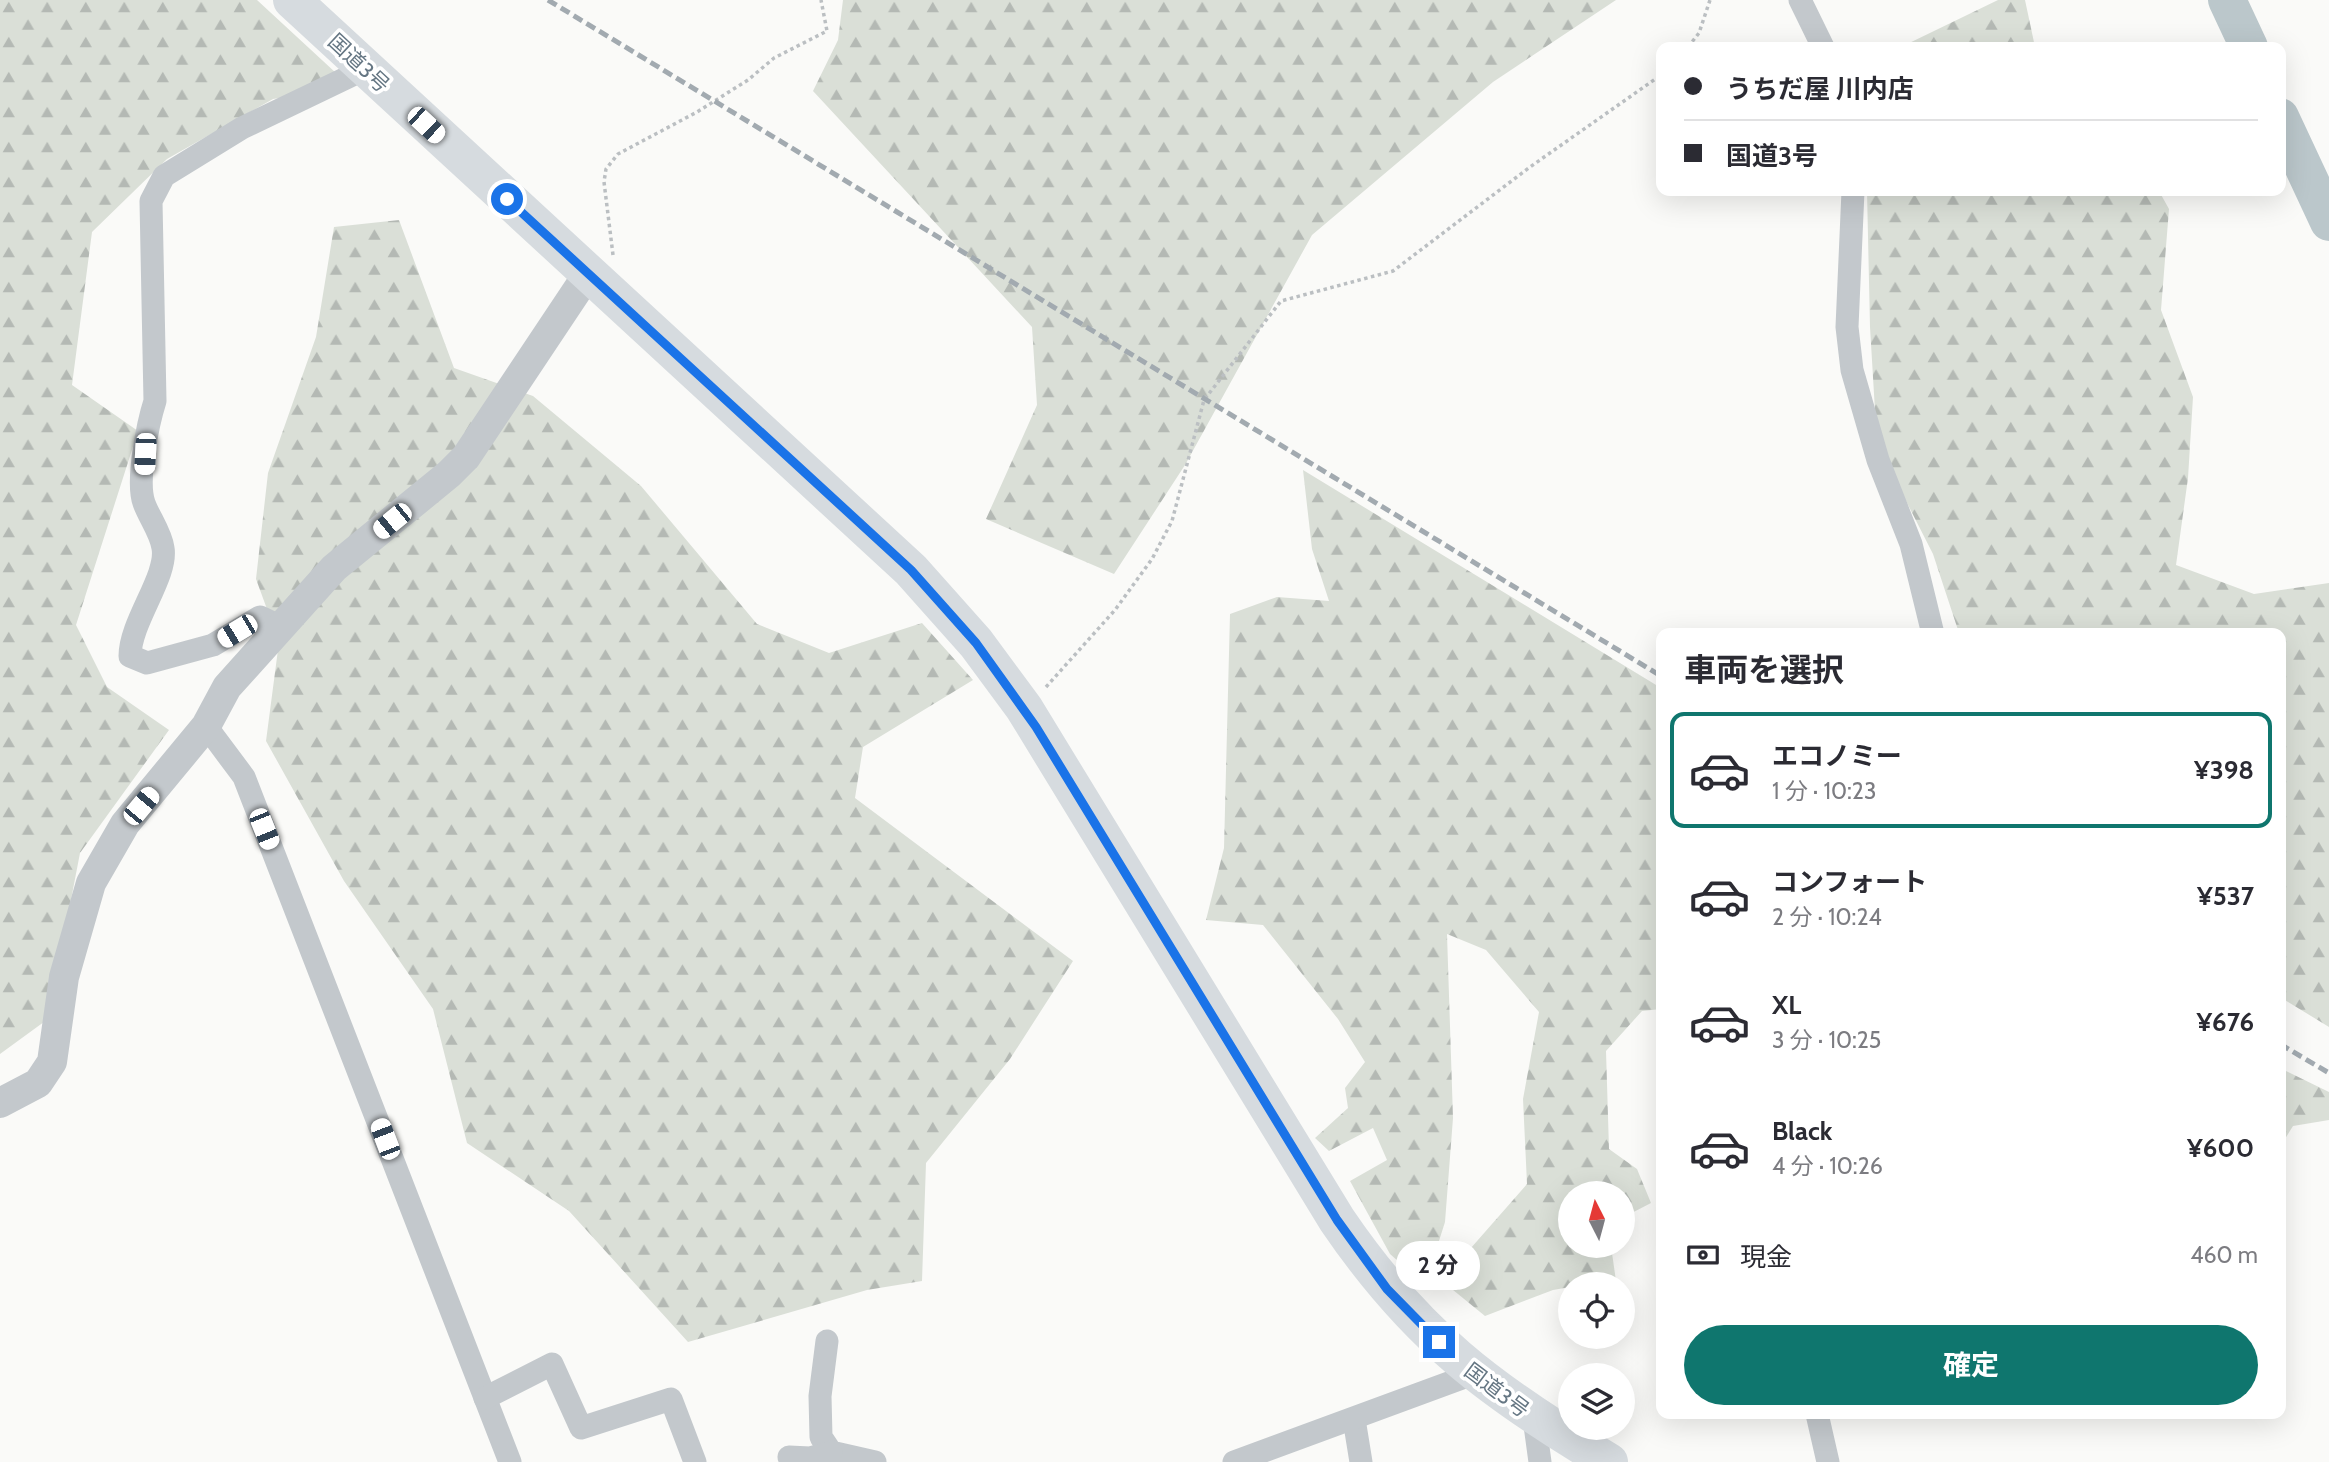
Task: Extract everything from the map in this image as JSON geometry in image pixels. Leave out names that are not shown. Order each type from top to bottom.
[{"type":"highway","name":"国道3号","points":[[292,0],[911,570],[976,643],[1024,708],[1337,1220],[1387,1289],[1473,1374],[1534,1418],[1609,1462]]},
{"type":"street","points":[[1800,0],[1821,42]]},
{"type":"street","points":[[281,627],[260,617],[213,645],[147,663],[130,656],[130,642],[159,570],[164,549],[142,500],[146,431],[155,401],[151,201],[164,176],[242,128],[365,69]]},
{"type":"street","points":[[1853,196],[1847,327],[1852,370],[1870,436],[1912,544],[1932,628]]},
{"type":"street","points":[[0,1104],[38,1083],[52,1062],[64,977],[91,883],[125,824],[206,726],[227,687],[334,568],[466,457],[599,285]]},
{"type":"street","points":[[206,726],[244,777],[510,1462]]},
{"type":"street","points":[[827,1341],[820,1396],[821,1437],[831,1452]]},
{"type":"street","points":[[485,1398],[552,1364],[580,1428],[671,1398],[695,1462]]},
{"type":"street","points":[[1234,1462],[1473,1374]]},
{"type":"street","points":[[1534,1418],[1540,1462]]},
{"type":"street","points":[[1354,1419],[1361,1462]]},
{"type":"street","points":[[1818,1419],[1828,1462]]},
{"type":"street","points":[[789,1457],[810,1458],[831,1452],[875,1462]]},
{"type":"path","points":[[599,285],[614,267],[604,183],[607,169],[627,148],[697,112],[748,80],[774,58],[827,31],[821,0]]},
{"type":"path","points":[[1692,42],[1699,33],[1710,0]]},
{"type":"path","points":[[1024,708],[1115,610],[1152,559],[1172,522],[1204,400],[1281,301],[1393,271],[1530,167],[1656,79]]},
{"type":"green space","points":[[0,0],[257,0],[336,73],[292,96],[273,99],[167,159],[92,232],[72,385],[138,431],[76,625],[107,687],[169,730],[80,853],[48,1019],[0,1054]]},
{"type":"green space","points":[[843,0],[1616,0],[1493,82],[1312,235],[1185,465],[1114,574],[986,519],[1037,405],[1032,327],[813,91],[838,40]]},
{"type":"green space","points":[[1998,0],[2025,0],[2034,42],[1911,42]]},
{"type":"green space","points":[[1867,196],[2162,196],[2169,209],[2161,310],[2193,397],[2188,478],[2176,565],[2254,594],[2329,583],[2329,1027],[2286,1001],[2286,628],[1957,628],[1933,554],[1877,444],[1870,327]]},
{"type":"green space","points":[[399,220],[454,368],[533,396],[641,486],[757,624],[829,653],[922,623],[973,680],[863,747],[855,798],[1073,961],[1010,1059],[926,1163],[922,1281],[867,1290],[688,1342],[569,1211],[467,1143],[433,1009],[344,881],[266,741],[279,642],[256,579],[268,473],[316,337],[334,227]]},
{"type":"green space","points":[[1303,470],[1656,685],[1656,1010],[1642,1011],[1606,1051],[1609,1149],[1637,1169],[1651,1203],[1635,1211],[1635,1181],[1558,1181],[1558,1258],[1613,1258],[1615,1272],[1558,1272],[1558,1289],[1485,1316],[1442,1281],[1527,1184],[1523,1099],[1539,1012],[1486,950],[1447,934],[1453,1118],[1445,1222],[1425,1285],[1390,1254],[1350,1181],[1387,1160],[1373,1128],[1329,1151],[1315,1138],[1348,1108],[1345,1088],[1365,1062],[1338,1019],[1263,925],[1206,920],[1224,848],[1230,614],[1277,597],[1329,601],[1312,549]]},
{"type":"green space","points":[[2286,1071],[2329,1092],[2329,1120],[2293,1126],[2286,1137]]},
{"type":"waterway","points":[[2227,0],[2247,42]]},
{"type":"waterway","points":[[2286,130],[2329,222]]},
{"type":"railway","points":[[548,0],[1656,673]]},
{"type":"railway","points":[[2286,1048],[2329,1073]]},
{"type":"route","points":[[507,199],[911,570],[976,643],[1036,727],[1337,1220],[1387,1289],[1439,1342]]}]
